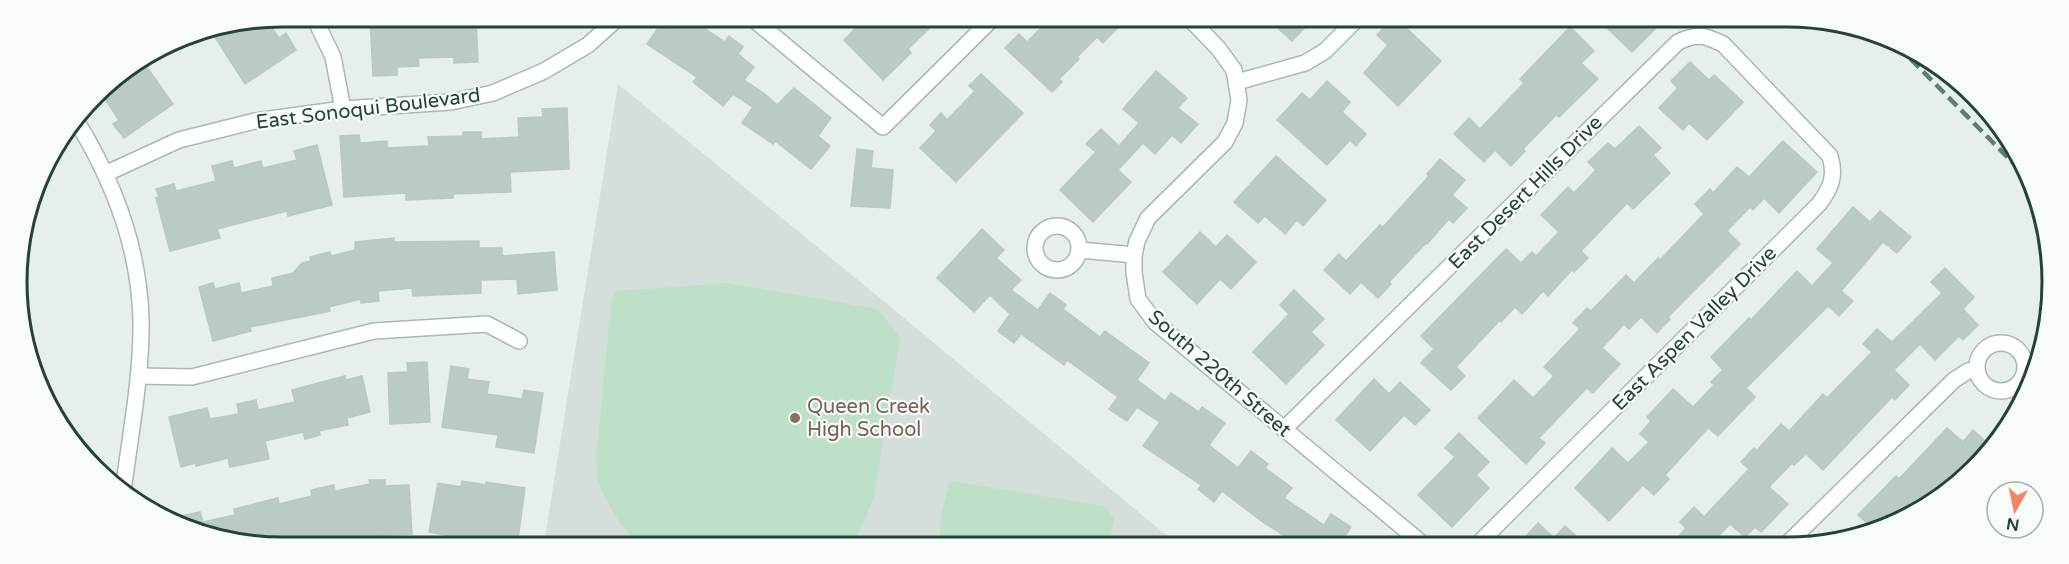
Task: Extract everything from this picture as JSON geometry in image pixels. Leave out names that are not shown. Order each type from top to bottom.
[{"type":"street","points":[[319,27],[333,57],[343,109]]},
{"type":"street","name":"East Sonoqui Boulevard","points":[[105,174],[179,140],[255,121],[343,109],[451,102],[493,93],[544,71],[588,45],[608,27]]},
{"type":"street","points":[[763,27],[883,127],[985,27]]},
{"type":"street","points":[[1197,27],[1218,48],[1234,70],[1238,82],[1305,63],[1325,51],[1349,27]]},
{"type":"street","name":"East Desert Hills Drive","points":[[1284,429],[1677,42],[1692,35],[1709,37],[1723,44],[1776,99]]},
{"type":"street","name":"South 220th Street","points":[[1238,82],[1239,100],[1235,123],[1225,142],[1148,218],[1137,241],[1134,272],[1138,300],[1155,322],[1415,537]]},
{"type":"street","name":"East Aspen Valley Drive","points":[[1485,537],[1819,204],[1830,188],[1834,169],[1830,156],[1776,99]]},
{"type":"street","points":[[80,127],[90,143],[122,212],[134,255],[139,287],[141,321],[138,376],[124,482]]},
{"type":"street","points":[[1080,250],[1134,255]]},
{"type":"street","points":[[138,376],[192,377],[374,331],[487,324],[519,341]]},
{"type":"street","points":[[1795,537],[1954,380],[1968,371],[1977,370]]},
{"type":"shaded area","name":"Queen Creek High School","points":[[618,84],[1169,537],[545,537]]},
{"type":"green space","points":[[727,283],[878,309],[900,338],[874,497],[857,537],[633,537],[627,532],[614,515],[604,496],[598,479],[596,460],[611,303],[616,291]]},
{"type":"green space","points":[[950,481],[1104,506],[1114,519],[1110,537],[939,537],[941,515]]},
{"type":"building","points":[[371,27],[476,27],[478,62],[454,63],[454,57],[418,58],[419,66],[397,67],[397,75],[373,76]]},
{"type":"building","points":[[659,27],[702,27],[725,42],[729,36],[743,47],[738,54],[754,67],[744,80],[777,105],[794,88],[831,118],[818,136],[830,146],[811,169],[775,141],[773,144],[742,123],[753,107],[733,94],[723,106],[693,82],[697,77],[647,44]]},
{"type":"building","points":[[857,27],[931,27],[908,49],[911,53],[883,80],[844,40]]},
{"type":"building","points":[[1042,27],[1118,27],[1103,43],[1097,37],[1059,79],[1062,82],[1052,92],[1005,48],[1019,34],[1027,42]]},
{"type":"building","points":[[1277,27],[1305,27],[1292,41]]},
{"type":"building","points":[[1385,27],[1405,27],[1441,61],[1398,106],[1364,73],[1388,45],[1377,35]]},
{"type":"building","points":[[1570,27],[1594,51],[1581,63],[1598,79],[1559,117],[1556,115],[1523,149],[1525,151],[1511,166],[1495,150],[1484,162],[1454,134],[1469,118],[1480,129],[1524,83],[1520,79]]},
{"type":"building","points":[[1606,27],[1657,27],[1632,52]]},
{"type":"building","points":[[272,28],[279,38],[286,33],[296,50],[245,84],[215,36],[249,29]]},
{"type":"building","points":[[1690,62],[1709,80],[1714,75],[1743,102],[1707,140],[1689,123],[1683,130],[1659,108],[1678,88],[1671,81]]},
{"type":"building","points":[[146,66],[173,104],[124,138],[113,124],[119,120],[105,99]]},
{"type":"building","points":[[1156,71],[1187,98],[1178,108],[1198,124],[1181,143],[1172,135],[1155,154],[1143,143],[1118,170],[1131,182],[1093,222],[1060,190],[1096,152],[1086,144],[1101,129],[1119,146],[1139,123],[1123,109]]},
{"type":"building","points":[[981,74],[1023,113],[956,182],[920,148],[936,131],[930,125],[941,113],[947,120],[975,91],[969,86]]},
{"type":"building","points":[[1327,81],[1350,102],[1342,112],[1366,134],[1356,146],[1350,140],[1327,165],[1277,120],[1302,93],[1310,100]]},
{"type":"building","points":[[567,108],[569,169],[510,172],[511,192],[453,194],[453,198],[406,200],[406,193],[344,197],[340,136],[359,135],[360,143],[387,141],[387,148],[429,146],[428,137],[463,136],[463,132],[481,132],[481,139],[519,137],[518,118],[543,117],[542,109]]},
{"type":"building","points":[[1639,126],[1661,148],[1653,155],[1670,173],[1633,209],[1627,203],[1581,251],[1588,258],[1574,272],[1572,270],[1548,296],[1543,291],[1522,314],[1515,307],[1501,322],[1500,320],[1456,367],[1465,376],[1451,390],[1421,363],[1434,349],[1421,336],[1506,249],[1521,263],[1532,252],[1536,256],[1559,232],[1541,215],[1568,187],[1574,193],[1596,170],[1588,162],[1608,143],[1615,149]]},
{"type":"building","points":[[1783,141],[1817,172],[1779,213],[1764,198],[1753,210],[1750,207],[1727,231],[1740,244],[1668,317],[1670,319],[1657,333],[1641,317],[1629,329],[1624,324],[1602,348],[1620,364],[1593,393],[1587,388],[1539,438],[1545,443],[1526,464],[1478,418],[1514,380],[1533,398],[1554,376],[1544,367],[1580,329],[1573,323],[1587,308],[1591,311],[1626,275],[1634,283],[1658,258],[1660,260],[1704,214],[1695,204],[1710,189],[1713,193],[1737,167],[1749,177]]},
{"type":"building","points":[[317,145],[332,205],[288,216],[287,211],[217,229],[220,238],[170,251],[156,198],[159,197],[156,189],[174,184],[176,191],[216,181],[212,166],[232,161],[234,168],[261,161],[263,168],[297,160],[294,151]]},
{"type":"building","points":[[857,149],[873,151],[871,168],[893,170],[890,208],[851,206]]},
{"type":"building","points":[[1276,156],[1326,200],[1303,226],[1297,220],[1285,234],[1265,216],[1258,223],[1234,202]]},
{"type":"building","points":[[1440,159],[1465,180],[1452,195],[1467,208],[1453,223],[1449,219],[1389,282],[1391,284],[1378,298],[1361,282],[1350,294],[1324,270],[1339,254],[1346,261],[1380,225],[1383,227],[1429,176],[1427,174]]},
{"type":"building","points":[[1853,207],[1870,222],[1880,211],[1911,237],[1897,253],[1883,242],[1841,291],[1853,301],[1839,316],[1828,306],[1746,388],[1755,397],[1718,436],[1708,428],[1665,475],[1669,479],[1654,495],[1643,485],[1609,521],[1575,488],[1612,448],[1628,463],[1649,442],[1640,434],[1651,421],[1647,417],[1673,389],[1693,407],[1714,385],[1711,382],[1723,370],[1711,357],[1749,318],[1751,320],[1797,271],[1812,286],[1833,263],[1817,249]]},
{"type":"building","points":[[982,229],[1004,250],[996,258],[1021,280],[1011,290],[1038,310],[1050,293],[1066,305],[1063,309],[1100,337],[1105,331],[1149,363],[1137,380],[1165,401],[1171,393],[1199,412],[1202,407],[1225,423],[1209,445],[1238,468],[1251,451],[1268,464],[1265,468],[1292,488],[1284,498],[1324,525],[1331,514],[1351,527],[1345,537],[1287,537],[1222,491],[1214,502],[1198,489],[1201,485],[1143,446],[1160,422],[1137,407],[1127,421],[1109,409],[1118,397],[1067,360],[1064,365],[1021,334],[1014,343],[998,331],[1010,314],[990,295],[974,312],[937,278]]},
{"type":"building","points":[[1200,232],[1216,247],[1227,235],[1256,262],[1231,289],[1220,279],[1197,304],[1163,272]]},
{"type":"building","points":[[394,238],[394,242],[479,241],[479,248],[502,248],[502,256],[554,252],[557,290],[518,294],[517,279],[481,280],[481,293],[413,296],[412,288],[378,291],[379,301],[361,303],[361,299],[329,307],[330,311],[250,327],[251,331],[213,341],[199,287],[213,283],[215,289],[239,283],[241,293],[273,286],[272,278],[293,273],[302,263],[311,261],[310,257],[330,252],[331,256],[355,250],[355,242]]},
{"type":"building","points":[[1945,268],[1974,297],[1963,309],[1978,325],[1963,340],[1959,336],[1935,360],[1920,344],[1894,370],[1909,385],[1895,400],[1892,397],[1823,470],[1806,454],[1794,465],[1792,463],[1769,487],[1788,504],[1761,532],[1755,527],[1745,537],[1730,524],[1718,537],[1678,537],[1686,528],[1680,522],[1694,507],[1704,517],[1749,469],[1741,462],[1754,448],[1757,450],[1781,424],[1789,431],[1823,394],[1827,398],[1872,352],[1863,344],[1877,329],[1892,342],[1942,293],[1931,282]]},
{"type":"building","points":[[1294,290],[1324,319],[1311,332],[1324,345],[1286,384],[1253,352],[1289,314],[1280,305]]},
{"type":"building","points":[[427,362],[430,422],[390,424],[388,373],[408,372],[407,363]]},
{"type":"building","points":[[451,366],[469,369],[467,379],[489,382],[487,394],[522,399],[524,390],[543,393],[534,453],[496,447],[498,435],[442,427]]},
{"type":"building","points":[[345,376],[346,380],[362,376],[370,412],[347,418],[348,425],[319,431],[320,435],[305,439],[303,432],[265,441],[269,459],[230,467],[228,458],[196,466],[195,463],[181,467],[169,417],[207,408],[210,419],[239,414],[237,404],[256,400],[258,410],[295,402],[292,390]]},
{"type":"building","points":[[1374,379],[1389,394],[1400,382],[1430,410],[1415,425],[1404,415],[1370,451],[1336,420]]},
{"type":"building","points":[[1947,428],[1963,442],[1973,430],[1986,441],[1955,474],[1914,503],[1885,518],[1868,523],[1858,515],[1896,476],[1899,479]]},
{"type":"building","points":[[1459,433],[1489,462],[1476,475],[1489,488],[1452,527],[1418,495],[1455,457],[1445,448]]},
{"type":"building","points":[[369,480],[385,480],[385,486],[409,485],[412,534],[358,537],[249,535],[216,528],[180,516],[200,512],[203,522],[235,515],[234,509],[278,498],[279,504],[312,496],[311,490],[334,485],[335,491],[370,484]]},
{"type":"building","points":[[462,481],[525,488],[518,537],[454,537],[429,532],[438,483],[461,487]]},
{"type":"building","points":[[1538,523],[1553,537],[1525,537]]},
{"type":"building","points":[[1565,526],[1577,537],[1555,537]]},
{"type":"railway","points":[[1911,59],[2012,162]]},
{"type":"place","name":"Queen Creek High School","points":[[795,418]]}]
